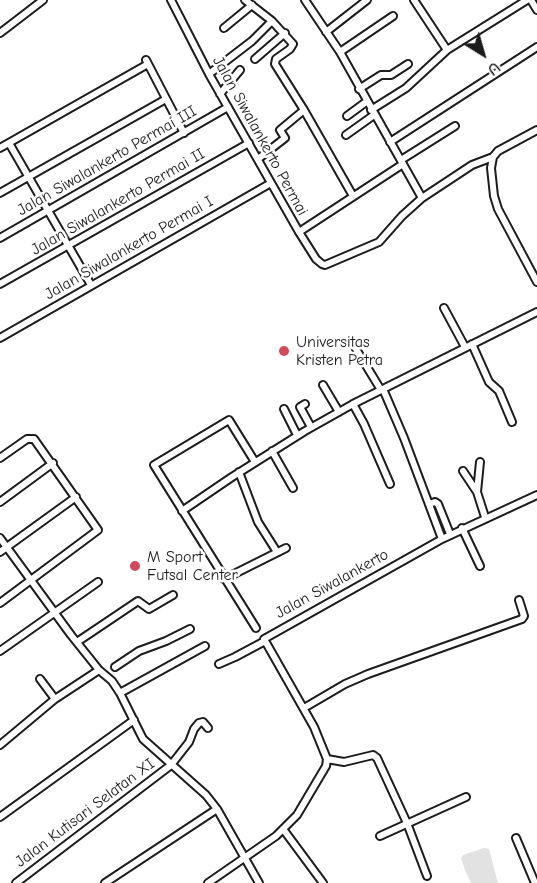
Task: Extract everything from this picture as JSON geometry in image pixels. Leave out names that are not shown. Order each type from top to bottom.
[{"type":"street","points":[[0,33],[43,0]]},
{"type":"street","name":"Jalan Siwalankerto Permai","points":[[171,0],[220,94],[316,259],[325,265],[379,242],[395,223],[422,198]]},
{"type":"street","points":[[245,0],[285,33],[292,46],[276,59],[275,64],[353,196]]},
{"type":"street","points":[[305,0],[340,52],[366,102],[422,198],[479,162],[493,157],[501,149],[537,130]]},
{"type":"street","points":[[326,32],[367,0]]},
{"type":"street","points":[[414,0],[447,50]]},
{"type":"street","points":[[346,135],[372,112],[401,92],[447,50],[529,0],[537,10]]},
{"type":"street","points":[[224,27],[252,5]]},
{"type":"street","points":[[340,52],[393,16]]},
{"type":"street","points":[[209,74],[240,52],[272,21]]},
{"type":"street","points":[[255,59],[285,33]]},
{"type":"street","points":[[390,142],[537,47]]},
{"type":"street","points":[[0,148],[147,62],[184,133]]},
{"type":"street","points":[[359,89],[381,75],[391,75],[408,64]]},
{"type":"street","points":[[220,94],[240,70]]},
{"type":"street","points":[[0,193],[166,99]]},
{"type":"street","points":[[347,116],[366,102]]},
{"type":"street","name":"Jalan Siwalankerto Permai III","points":[[0,238],[228,107]]},
{"type":"street","points":[[258,159],[285,138],[280,130],[304,110]]},
{"type":"street","points":[[299,232],[455,126]]},
{"type":"street","points":[[9,143],[91,285]]},
{"type":"street","name":"Jalan Siwalankerto Permai II","points":[[0,284],[249,143]]},
{"type":"street","points":[[493,157],[491,168],[495,201],[537,282]]},
{"type":"street","name":"Jalan Siwalankerto Permai I","points":[[0,338],[271,183]]},
{"type":"street","points":[[444,308],[489,382],[499,391],[512,422]]},
{"type":"street","points":[[182,511],[311,427],[537,312]]},
{"type":"street","points":[[356,349],[382,390],[442,539]]},
{"type":"street","points":[[322,385],[339,412]]},
{"type":"street","points":[[305,404],[300,407],[311,427]]},
{"type":"street","points":[[353,404],[390,484]]},
{"type":"street","points":[[284,409],[297,435]]},
{"type":"street","points":[[219,664],[264,640],[154,465],[229,420],[255,462]]},
{"type":"street","points":[[0,458],[30,438],[37,441],[98,528],[96,533],[0,603]]},
{"type":"street","points":[[272,451],[293,489]]},
{"type":"street","points":[[477,492],[480,462]]},
{"type":"street","points":[[0,502],[53,463]]},
{"type":"street","points":[[463,471],[477,492],[485,517]]},
{"type":"street","points":[[239,472],[255,516],[277,552]]},
{"type":"street","name":"Jalan Siwalankerto","points":[[327,759],[304,708],[264,640],[450,534],[537,495]]},
{"type":"street","points":[[0,552],[76,497]]},
{"type":"street","points":[[429,504],[438,503],[450,534]]},
{"type":"street","points":[[462,528],[480,566]]},
{"type":"street","points":[[0,538],[71,635],[120,693],[143,739],[217,809],[260,883]]},
{"type":"street","points":[[224,579],[286,548]]},
{"type":"street","points":[[0,651],[98,582]]},
{"type":"street","points":[[77,642],[138,601],[149,609],[173,595]]},
{"type":"street","points":[[304,708],[345,684],[522,619],[524,616],[519,600]]},
{"type":"street","points":[[106,674],[139,651],[190,629]]},
{"type":"street","points":[[120,693],[205,646]]},
{"type":"street","points":[[0,745],[55,699],[99,670]]},
{"type":"street","points":[[40,679],[55,699]]},
{"type":"street","points":[[0,818],[134,720]]},
{"type":"street","name":"Jalan Kutisari Selatan XI","points":[[16,883],[171,765],[189,742],[199,723],[202,721],[208,728]]},
{"type":"street","points":[[208,883],[283,829],[297,815],[326,766],[327,759],[344,762],[370,756],[375,757],[384,771],[427,876]]},
{"type":"street","points":[[380,836],[466,797]]},
{"type":"street","points":[[105,883],[217,809]]},
{"type":"street","points":[[283,829],[323,883]]},
{"type":"street","points":[[516,838],[535,883]]},
{"type":"shaded area","points":[[484,848],[489,849],[498,883],[471,883],[465,870],[461,858],[463,855]]},
{"type":"place","name":"Universitas Kristen Petra","points":[[284,351]]},
{"type":"place","name":"M Sport Futsal Center","points":[[135,566]]}]
